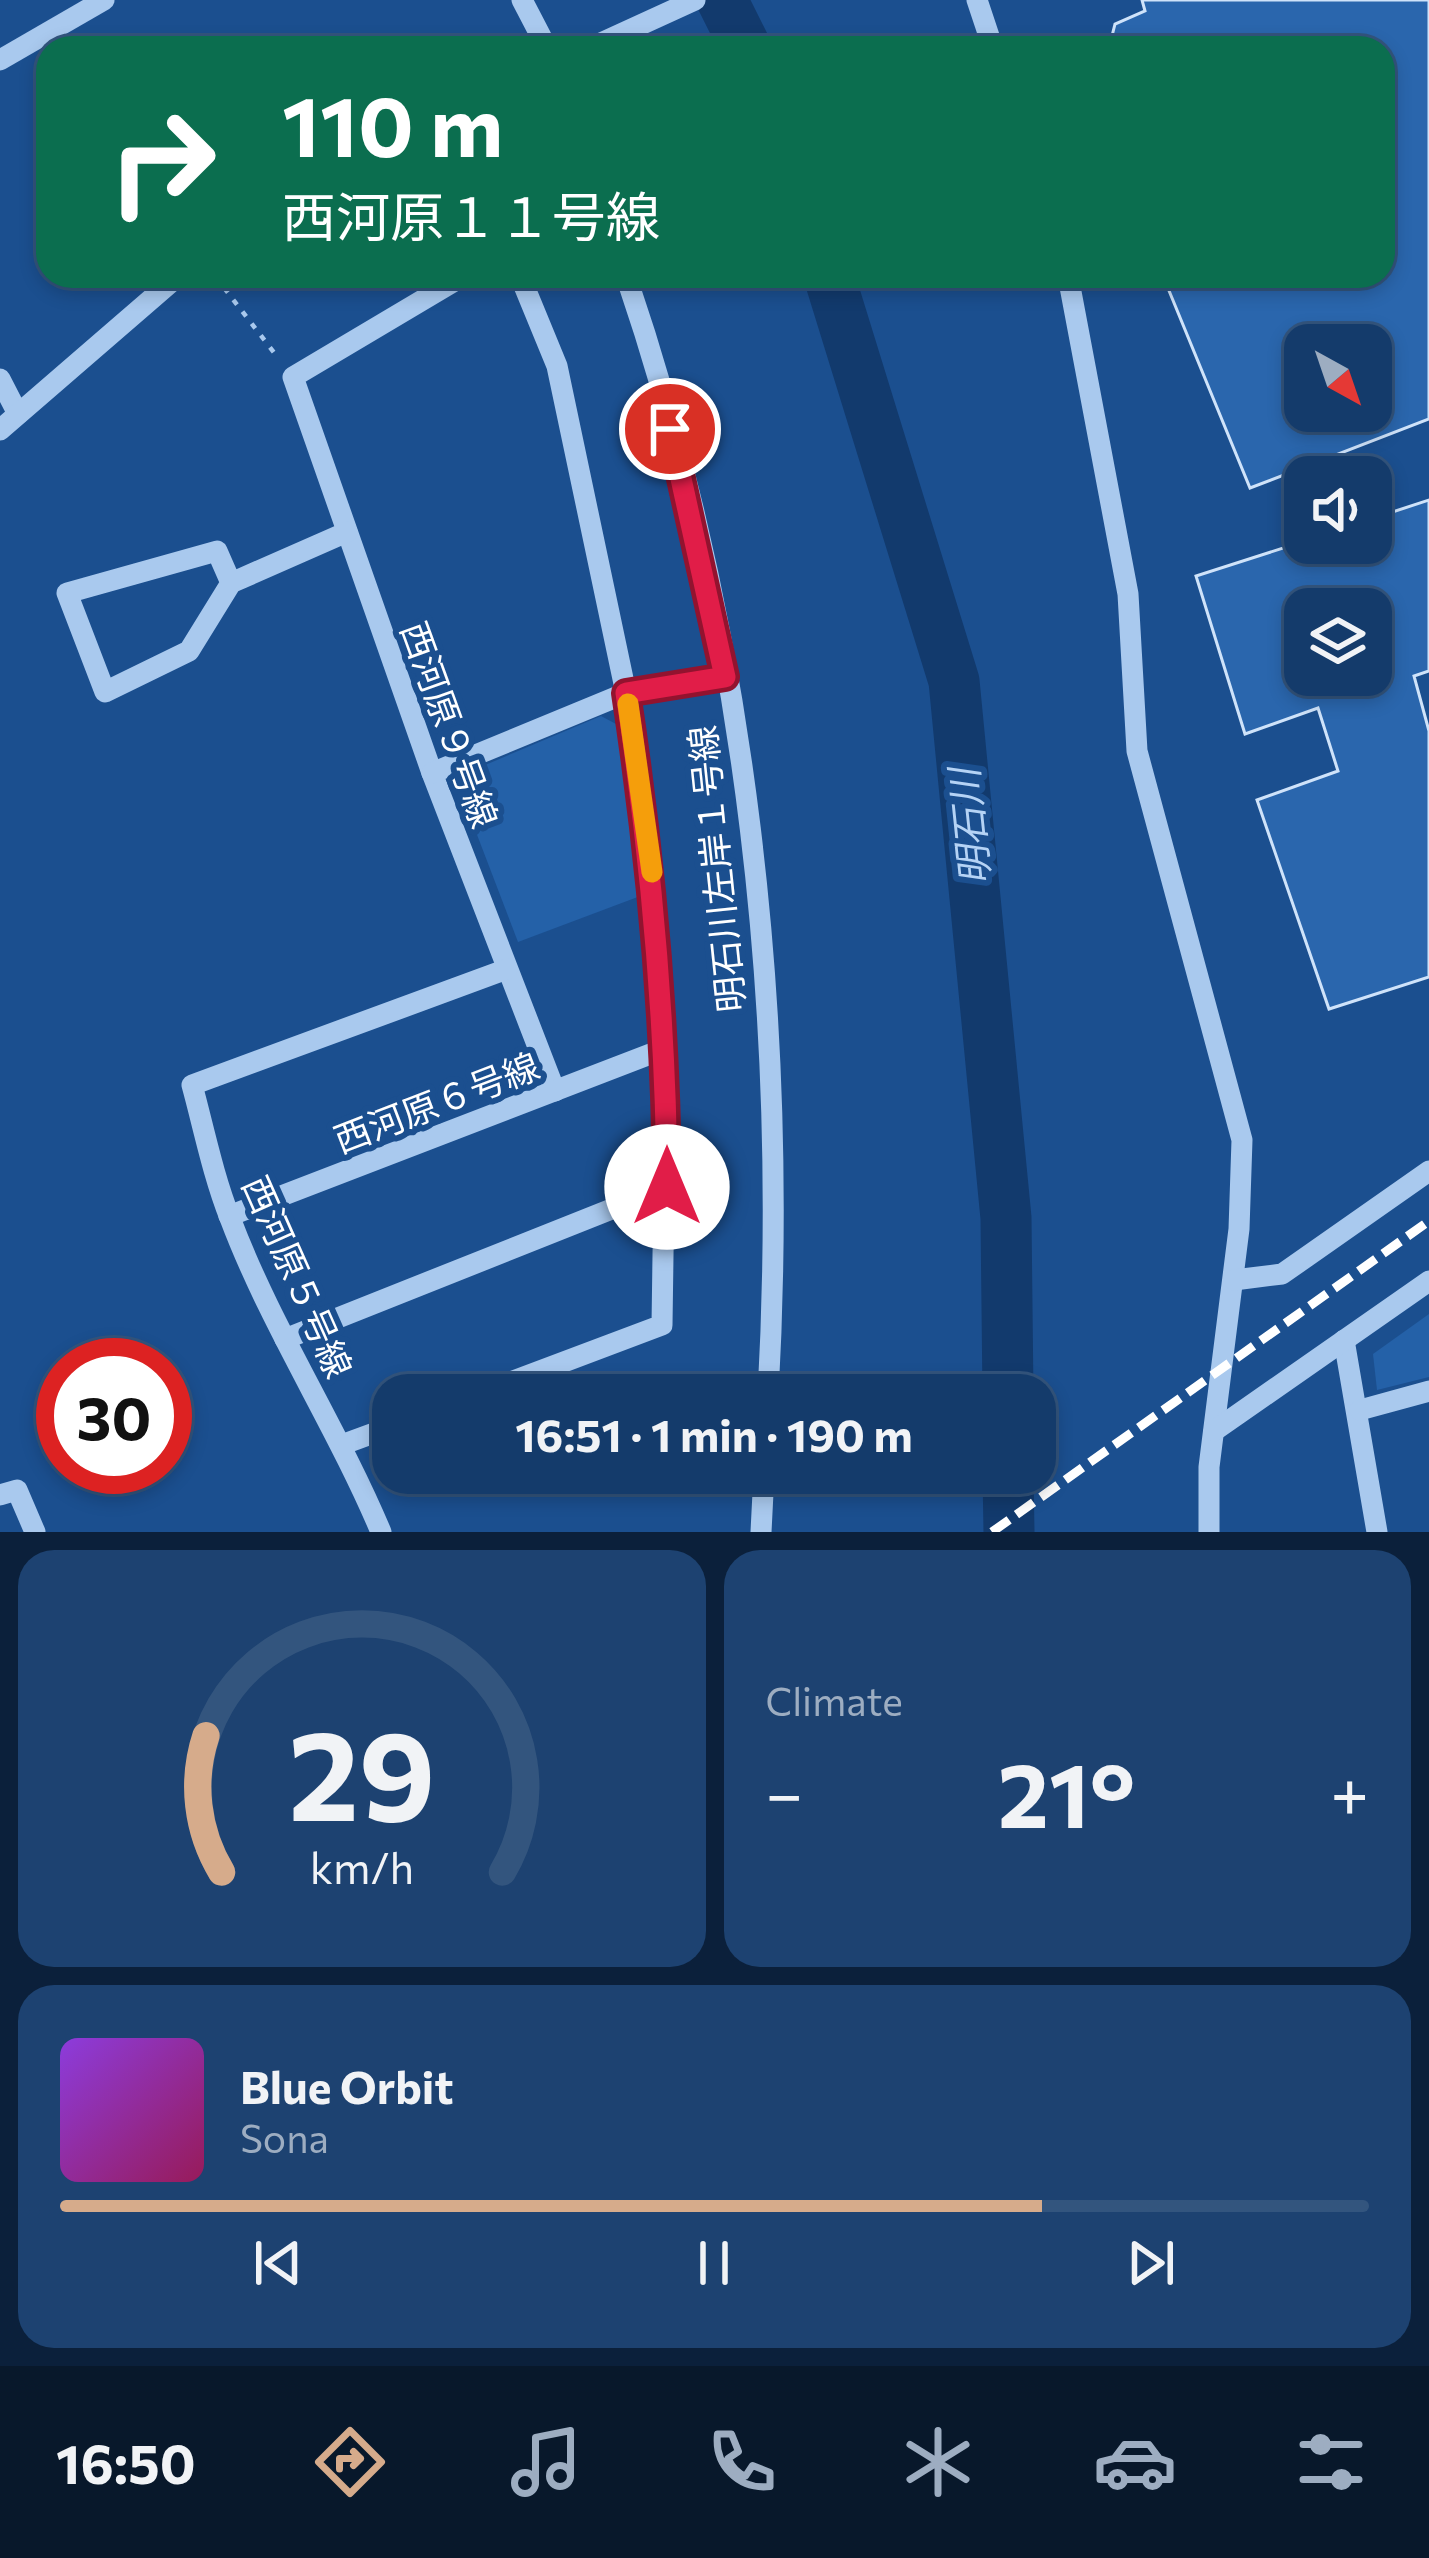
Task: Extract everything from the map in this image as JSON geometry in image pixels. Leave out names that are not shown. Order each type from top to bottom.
[{"type":"street","points":[[42,36],[104,0]]},
{"type":"street","points":[[522,0],[541,36]]},
{"type":"street","points":[[616,36],[695,0]]},
{"type":"street","points":[[977,0],[989,36]]},
{"type":"street","points":[[0,60],[36,39]]},
{"type":"street","points":[[0,430],[164,288]]},
{"type":"street","points":[[293,377],[443,288]]},
{"type":"street","points":[[525,288],[557,366],[626,693],[654,885],[666,1048],[667,1187],[662,1325],[532,1374]]},
{"type":"street","name":"明石川左岸１号線","points":[[630,288],[651,349],[741,765],[764,992],[775,1268],[769,1374]]},
{"type":"street","points":[[1070,288],[1128,594],[1137,751],[1243,1140],[1234,1280],[1214,1431],[1209,1532]]},
{"type":"street","name":"西河原９号線","points":[[293,377],[432,773],[555,1090]]},
{"type":"street","points":[[0,379],[18,414]]},
{"type":"street","points":[[231,583],[217,551],[67,593],[105,692],[189,651],[231,583],[347,532]]},
{"type":"street","points":[[432,773],[626,693],[725,677]]},
{"type":"street","name":"西河原５号線","points":[[381,1532],[344,1444],[285,1339],[229,1216],[192,1085],[507,969]]},
{"type":"street","name":"西河原６号線","points":[[229,1216],[666,1048]]},
{"type":"street","points":[[1234,1280],[1282,1274],[1429,1171]]},
{"type":"street","points":[[285,1339],[667,1187]]},
{"type":"street","points":[[1214,1431],[1429,1281]]},
{"type":"street","points":[[1344,1340],[1360,1410],[1377,1532]]},
{"type":"street","points":[[1360,1410],[1429,1391]]},
{"type":"street","points":[[344,1444],[372,1434]]},
{"type":"street","points":[[9,1492],[35,1532]]},
{"type":"street","points":[[760,1532],[763,1494]]},
{"type":"path","points":[[224,288],[293,377]]},
{"type":"shaded area","points":[[601,716],[616,724],[643,895],[518,942],[458,785],[464,774]]},
{"type":"shaded area","points":[[1429,1314],[1429,1377],[1377,1390],[1373,1354]]},
{"type":"building","points":[[1142,0],[1429,0],[1429,419],[1333,456],[1284,456],[1284,475],[1250,488],[1168,288],[1395,288],[1395,36],[1112,36],[1115,24],[1145,11]]},
{"type":"building","points":[[1429,500],[1429,671],[1414,676],[1429,731],[1429,977],[1329,1009],[1257,800],[1338,771],[1318,708],[1245,734],[1196,576],[1284,548],[1284,564],[1392,564],[1392,512]]},
{"type":"waterway","name":"明石川","points":[[722,0],[740,36]]},
{"type":"waterway","name":"明石川","points":[[833,288],[954,681],[1006,1218],[1008,1374]]},
{"type":"waterway","name":"明石川","points":[[1008,1494],[1009,1532]]},
{"type":"railway","points":[[992,1532],[1429,1221]]},
{"type":"slow traffic","points":[[628,704],[652,872]]},
{"type":"route","points":[[667,1187],[666,1048],[654,885],[626,693],[725,677],[709,588],[670,429]]}]
